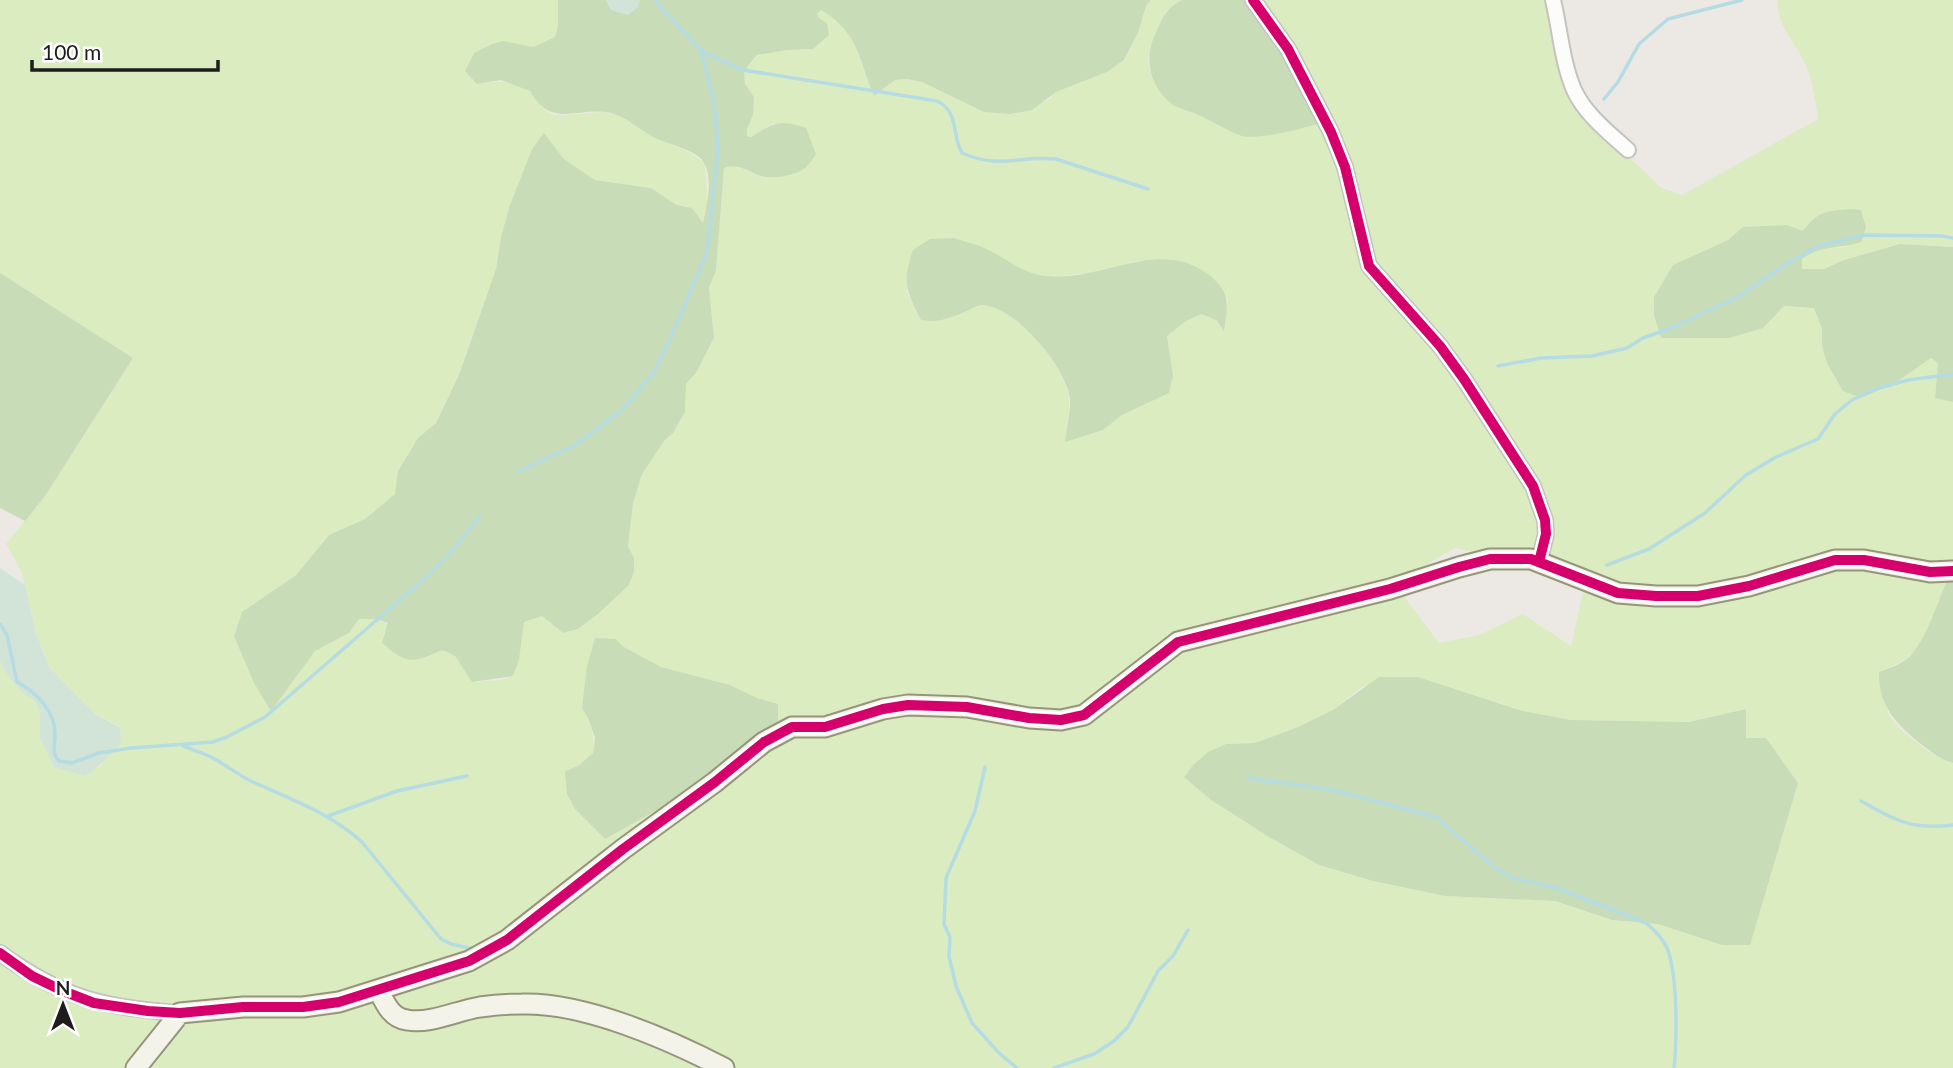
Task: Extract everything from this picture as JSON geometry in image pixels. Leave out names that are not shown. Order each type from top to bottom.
[{"type":"street","points":[[1253,0],[1288,49],[1331,132],[1345,167],[1369,266],[1440,346],[1533,486],[1545,520],[1546,534],[1539,562]]},
{"type":"street","points":[[1553,0],[1573,89],[1597,122],[1628,150]]},
{"type":"street","points":[[0,953],[32,976],[94,1003],[180,1013],[243,1007],[303,1007],[339,1002],[469,961],[507,940],[764,742],[792,727],[825,727],[883,709],[908,705],[967,707],[1029,719],[1061,720],[1084,715],[1178,642],[1377,593],[1490,559],[1531,559],[1618,593],[1656,596],[1698,596],[1749,586],[1835,560],[1864,560],[1930,572],[1953,571]]},
{"type":"street","points":[[379,991],[390,1011],[407,1020],[444,1016],[479,1007],[525,1003],[603,1017],[690,1050],[724,1068]]},
{"type":"street","points":[[136,1068],[180,1013]]},
{"type":"green space","points":[[0,0],[558,0],[558,26],[555,37],[533,47],[524,46],[477,84],[517,84],[529,91],[551,114],[604,112],[615,115],[692,154],[705,164],[708,203],[702,224],[692,208],[677,205],[651,188],[595,180],[564,159],[544,133],[532,149],[501,237],[496,269],[459,375],[436,423],[418,438],[398,471],[396,494],[365,519],[329,535],[296,575],[242,612],[234,636],[244,655],[302,667],[315,651],[349,633],[359,619],[377,619],[455,656],[472,682],[500,680],[513,676],[519,660],[524,622],[542,616],[563,633],[578,629],[629,585],[634,558],[628,546],[633,503],[642,474],[665,440],[673,433],[685,412],[686,384],[696,373],[714,338],[709,288],[716,270],[724,168],[739,168],[768,178],[803,170],[774,123],[750,137],[747,136],[753,115],[754,97],[745,84],[744,71],[758,55],[813,49],[820,19],[817,13],[821,10],[851,37],[874,96],[895,80],[907,79],[922,82],[984,112],[1048,100],[1056,92],[1107,72],[1125,60],[1138,33],[1146,6],[1151,0],[1182,0],[1166,11],[1151,44],[1148,58],[1150,71],[1162,95],[1176,106],[1244,136],[1288,130],[1252,0],[1558,0],[1570,70],[1588,117],[1660,187],[1682,195],[1818,119],[1808,70],[1780,19],[1778,0],[1953,0],[1953,247],[1900,244],[1844,260],[1824,269],[1802,269],[1802,259],[1813,250],[1846,247],[1851,209],[1824,213],[1813,219],[1803,231],[1787,225],[1743,227],[1728,240],[1673,265],[1654,297],[1654,315],[1661,338],[1763,328],[1784,306],[1815,308],[1822,329],[1822,346],[1861,398],[1895,383],[1931,358],[1938,363],[1935,398],[1953,402],[1953,576],[1948,578],[1921,642],[1915,650],[1901,662],[1879,672],[1886,706],[1895,723],[1918,744],[1953,763],[1953,1068],[0,1068],[0,661],[14,684],[35,700],[40,714],[40,738],[54,767],[99,768],[107,756],[121,744],[120,726],[96,715],[48,666],[35,630],[22,573],[6,544],[45,496],[133,358],[0,273]],"holes":[[[981,247],[1026,273],[1050,277],[1089,273],[1142,260],[1228,300],[1223,330],[1216,320],[1201,314],[1186,321],[1167,336],[1173,376],[1169,393],[1122,415],[1103,430],[1065,441],[1069,404],[1066,386],[1049,355],[1037,340],[1009,316],[995,308],[982,305],[944,319],[921,320],[906,290]],[[1455,548],[1498,557],[1584,587],[1571,646],[1523,614],[1479,635],[1439,643],[1394,583]],[[616,639],[624,647],[661,667],[730,685],[757,698],[778,704],[777,721],[602,836],[575,809],[565,771],[578,766],[593,753],[592,729],[582,707]],[[1363,686],[1571,720],[1689,722],[1745,709],[1746,738],[1766,739],[1798,783],[1750,944],[1722,945],[1658,924],[1612,920],[1555,901],[1445,896],[1373,881],[1319,865],[1211,800],[1184,777],[1208,752],[1226,744],[1255,743],[1333,710]]]},
{"type":"green space","points":[[558,0],[606,0],[611,10],[637,8],[640,0],[1151,0],[1124,60],[1107,72],[1056,92],[1032,110],[1010,114],[984,112],[922,82],[907,79],[895,80],[874,96],[851,38],[834,19],[821,10],[817,14],[827,23],[829,35],[813,49],[757,55],[744,71],[745,84],[754,97],[753,115],[747,136],[751,137],[777,124],[797,125],[806,128],[816,154],[805,168],[784,176],[766,177],[739,167],[724,168],[716,270],[709,288],[714,338],[696,373],[686,384],[685,412],[673,433],[665,440],[642,474],[633,503],[628,546],[634,558],[634,571],[629,585],[578,629],[563,633],[542,616],[524,622],[519,660],[513,676],[472,682],[455,656],[442,650],[417,659],[404,658],[382,643],[388,623],[377,619],[359,619],[349,633],[315,651],[271,711],[254,683],[234,636],[242,612],[296,575],[329,535],[365,519],[395,494],[398,471],[418,438],[436,423],[459,375],[496,269],[510,205],[532,149],[544,133],[564,159],[595,180],[651,188],[677,205],[692,208],[703,223],[709,178],[704,162],[698,156],[653,137],[617,115],[599,112],[556,113],[538,103],[530,91],[501,80],[477,84],[465,71],[474,53],[492,44],[503,41],[533,47],[555,37],[558,26]]},
{"type":"green space","points":[[606,0],[640,0],[637,8],[628,15],[611,10]]},
{"type":"green space","points":[[1182,0],[1252,0],[1321,108],[1317,124],[1269,135],[1242,136],[1177,107],[1166,99],[1155,83],[1149,56],[1164,15]]},
{"type":"green space","points":[[1861,210],[1866,227],[1861,242],[1823,249],[1809,255],[1802,259],[1802,269],[1824,269],[1844,260],[1900,244],[1953,247],[1953,402],[1935,398],[1938,363],[1931,358],[1895,383],[1861,398],[1843,391],[1827,363],[1822,346],[1822,329],[1814,308],[1784,306],[1763,328],[1729,338],[1661,338],[1654,315],[1654,297],[1673,265],[1728,240],[1743,227],[1787,225],[1803,231],[1813,219],[1823,213]]},
{"type":"green space","points":[[954,238],[989,250],[1029,272],[1047,276],[1089,273],[1149,260],[1189,264],[1208,274],[1221,287],[1227,306],[1224,331],[1216,320],[1201,314],[1186,321],[1167,336],[1173,376],[1169,393],[1122,415],[1103,430],[1065,442],[1070,403],[1066,386],[1049,355],[1023,327],[995,308],[982,305],[944,319],[921,320],[907,286],[913,250],[930,239]]},
{"type":"green space","points":[[0,273],[133,358],[45,496],[25,521],[0,508]]},
{"type":"green space","points":[[0,568],[25,585],[35,630],[48,666],[96,715],[120,727],[121,744],[85,776],[54,767],[40,738],[40,714],[35,701],[14,684],[0,661]]},
{"type":"green space","points":[[1953,576],[1953,763],[1932,752],[1896,721],[1885,704],[1879,684],[1879,672],[1901,663],[1912,654],[1928,627],[1948,578]]},
{"type":"green space","points":[[595,638],[616,639],[624,647],[661,667],[730,685],[757,698],[778,704],[778,721],[761,731],[709,781],[605,839],[575,809],[567,794],[565,771],[578,766],[593,753],[595,738],[582,708],[587,666]]},
{"type":"green space","points":[[1379,677],[1418,677],[1522,711],[1571,720],[1689,722],[1746,709],[1746,738],[1766,738],[1798,783],[1750,945],[1722,945],[1658,924],[1612,920],[1555,901],[1445,896],[1373,881],[1319,865],[1211,800],[1184,777],[1208,752],[1226,744],[1255,743],[1298,727],[1333,710]]},
{"type":"waterway","points":[[655,0],[701,51],[743,70],[937,101],[949,111],[962,153],[988,161],[1056,159],[1148,189]]},
{"type":"waterway","points":[[1604,99],[1618,82],[1639,44],[1668,19],[1742,0]]},
{"type":"waterway","points":[[518,472],[575,445],[620,412],[652,375],[667,346],[706,255],[709,234],[718,148],[714,103],[701,51]]},
{"type":"waterway","points":[[1498,366],[1541,358],[1592,356],[1627,348],[1643,338],[1736,298],[1818,246],[1865,235],[1953,238]]},
{"type":"waterway","points":[[1607,565],[1649,549],[1705,513],[1746,475],[1776,457],[1818,439],[1835,414],[1852,400],[1879,388],[1908,380],[1953,374]]},
{"type":"waterway","points":[[0,624],[7,635],[17,682],[38,697],[52,718],[54,752],[59,761],[72,763],[99,753],[131,748],[213,742],[265,717],[432,572],[480,516]]},
{"type":"waterway","points":[[183,746],[210,756],[246,779],[309,807],[349,831],[362,842],[441,939],[473,949]]},
{"type":"waterway","points":[[985,767],[975,811],[946,878],[944,924],[950,937],[949,956],[956,986],[972,1023],[999,1053],[1017,1068]]},
{"type":"waterway","points":[[328,816],[397,791],[467,776]]},
{"type":"waterway","points":[[1248,778],[1333,790],[1436,817],[1494,867],[1513,878],[1557,888],[1646,923],[1663,941],[1671,960],[1676,1007],[1674,1068]]},
{"type":"waterway","points":[[1861,801],[1884,814],[1915,825],[1953,825]]},
{"type":"waterway","points":[[1054,1068],[1094,1054],[1114,1041],[1128,1027],[1158,971],[1173,956],[1188,930]]},
{"type":"cycle path","points":[[1253,0],[1288,49],[1331,132],[1345,167],[1369,266],[1440,346],[1533,486],[1545,520],[1546,534],[1539,562]]},
{"type":"cycle path","points":[[0,953],[32,976],[63,991],[94,1003],[148,1011],[180,1013],[243,1007],[303,1007],[339,1002],[469,961],[507,940],[764,742],[792,727],[825,727],[883,709],[908,705],[967,707],[1029,718],[1061,720],[1084,715],[1178,642],[1390,589],[1490,559],[1531,559],[1618,593],[1656,596],[1698,596],[1749,586],[1835,560],[1864,560],[1930,572],[1953,571]]}]
